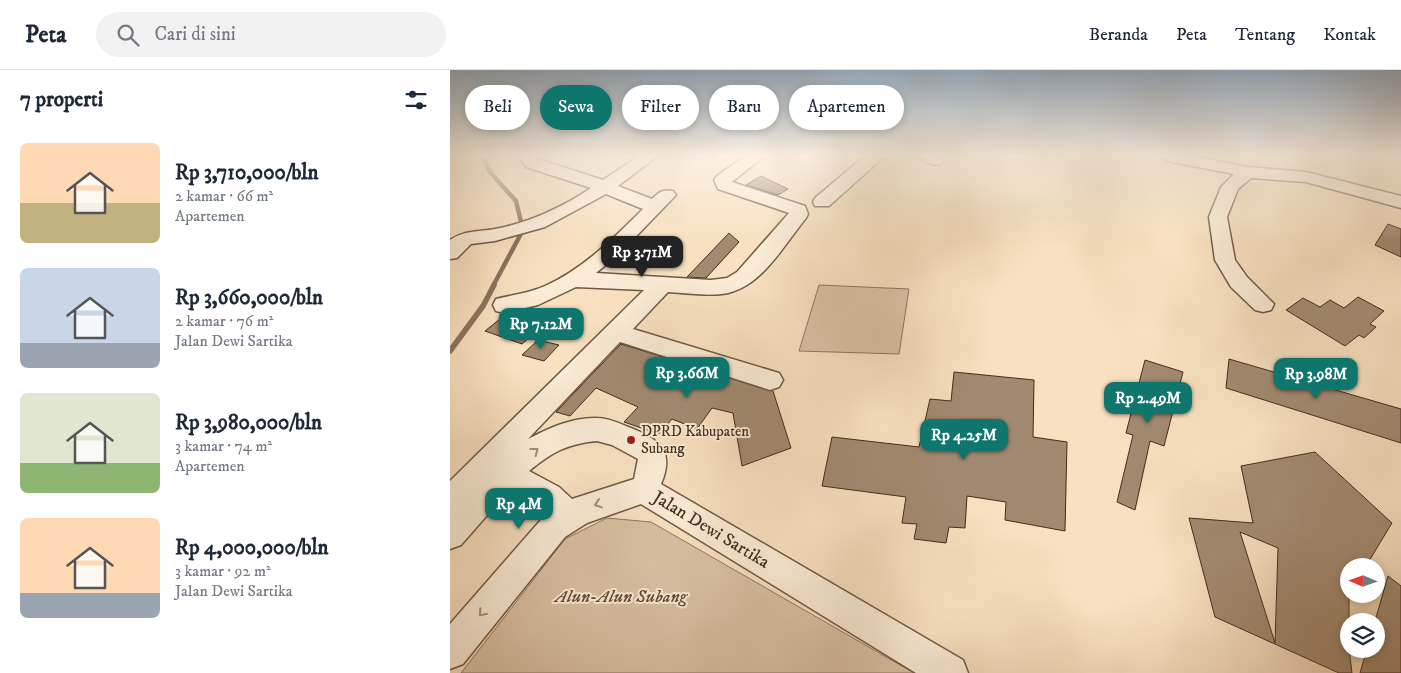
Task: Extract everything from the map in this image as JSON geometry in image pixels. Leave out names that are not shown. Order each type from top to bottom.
[{"type":"street","points":[[504,305],[519,303],[556,291],[575,280],[593,268],[628,236],[661,201],[604,188],[595,184]]},
{"type":"street","points":[[450,253],[456,245],[466,238],[494,235],[538,223],[610,184]]},
{"type":"street","points":[[575,280],[715,287],[738,282],[799,214],[798,210],[724,184]]},
{"type":"street","points":[[822,202],[842,184]]},
{"type":"street","points":[[1233,184],[1230,187],[1218,217],[1224,260],[1239,282],[1263,304]]},
{"type":"street","points":[[1338,184],[1401,202]]},
{"type":"street","points":[[450,501],[662,285]]},
{"type":"street","points":[[616,332],[770,380]]},
{"type":"street","points":[[450,534],[506,475],[546,442],[572,431],[599,429],[641,444],[651,453],[654,466],[644,490]]},
{"type":"street","points":[[506,475],[536,489],[564,511],[568,517]]},
{"type":"street","name":"Jalan Dewi Sartika","points":[[450,651],[554,526],[578,511],[644,490],[950,673]]},
{"type":"green space","points":[[819,285],[909,289],[899,354],[799,351]]},
{"type":"green space","name":"Alun-Alun Subang","points":[[607,518],[651,522],[914,673],[461,673],[565,539]]},
{"type":"building","points":[[778,184],[788,189],[778,195],[746,185]]},
{"type":"building","points":[[1388,224],[1401,229],[1401,257],[1375,245]]},
{"type":"building","points":[[729,233],[739,242],[706,278],[687,277]]},
{"type":"building","points":[[1358,297],[1384,311],[1370,324],[1376,327],[1364,338],[1359,335],[1345,346],[1286,310],[1303,298],[1320,307],[1330,300],[1344,308]]},
{"type":"building","points":[[514,313],[527,316],[519,323],[539,329],[522,344],[485,331],[505,315]]},
{"type":"building","points":[[538,340],[559,345],[544,361],[522,355]]},
{"type":"building","points":[[621,344],[773,391],[791,448],[742,466],[733,413],[712,408],[697,429],[672,419],[659,434],[624,422],[638,407],[596,388],[570,416],[556,412]]},
{"type":"building","points":[[1229,359],[1401,409],[1401,443],[1226,388]]},
{"type":"building","points":[[1145,360],[1183,372],[1164,446],[1150,441],[1135,510],[1117,502],[1133,435],[1126,433]]},
{"type":"building","points":[[954,372],[1034,380],[1033,437],[1067,442],[1065,531],[1005,520],[1006,502],[967,496],[965,528],[949,527],[946,543],[914,539],[917,524],[902,523],[906,497],[822,486],[832,437],[919,447],[930,399],[951,401]]},
{"type":"building","points":[[1315,452],[1392,523],[1371,558],[1340,558],[1340,603],[1349,603],[1349,613],[1340,613],[1340,658],[1350,658],[1352,673],[1339,673],[1215,617],[1189,518],[1253,523],[1241,466]],"holes":[[[1240,532],[1278,548],[1275,643]]]},
{"type":"building","points":[[1388,576],[1401,586],[1401,673],[1360,673],[1364,658],[1385,658],[1385,613],[1377,613],[1380,603],[1385,603],[1385,586]]},
{"type":"waterway","points":[[493,286],[523,230],[516,201],[501,184]]},
{"type":"waterway","points":[[450,351],[483,306],[494,285]]},
{"type":"place","name":"DPRD Kabupaten Subang","points":[[631,440]]}]
